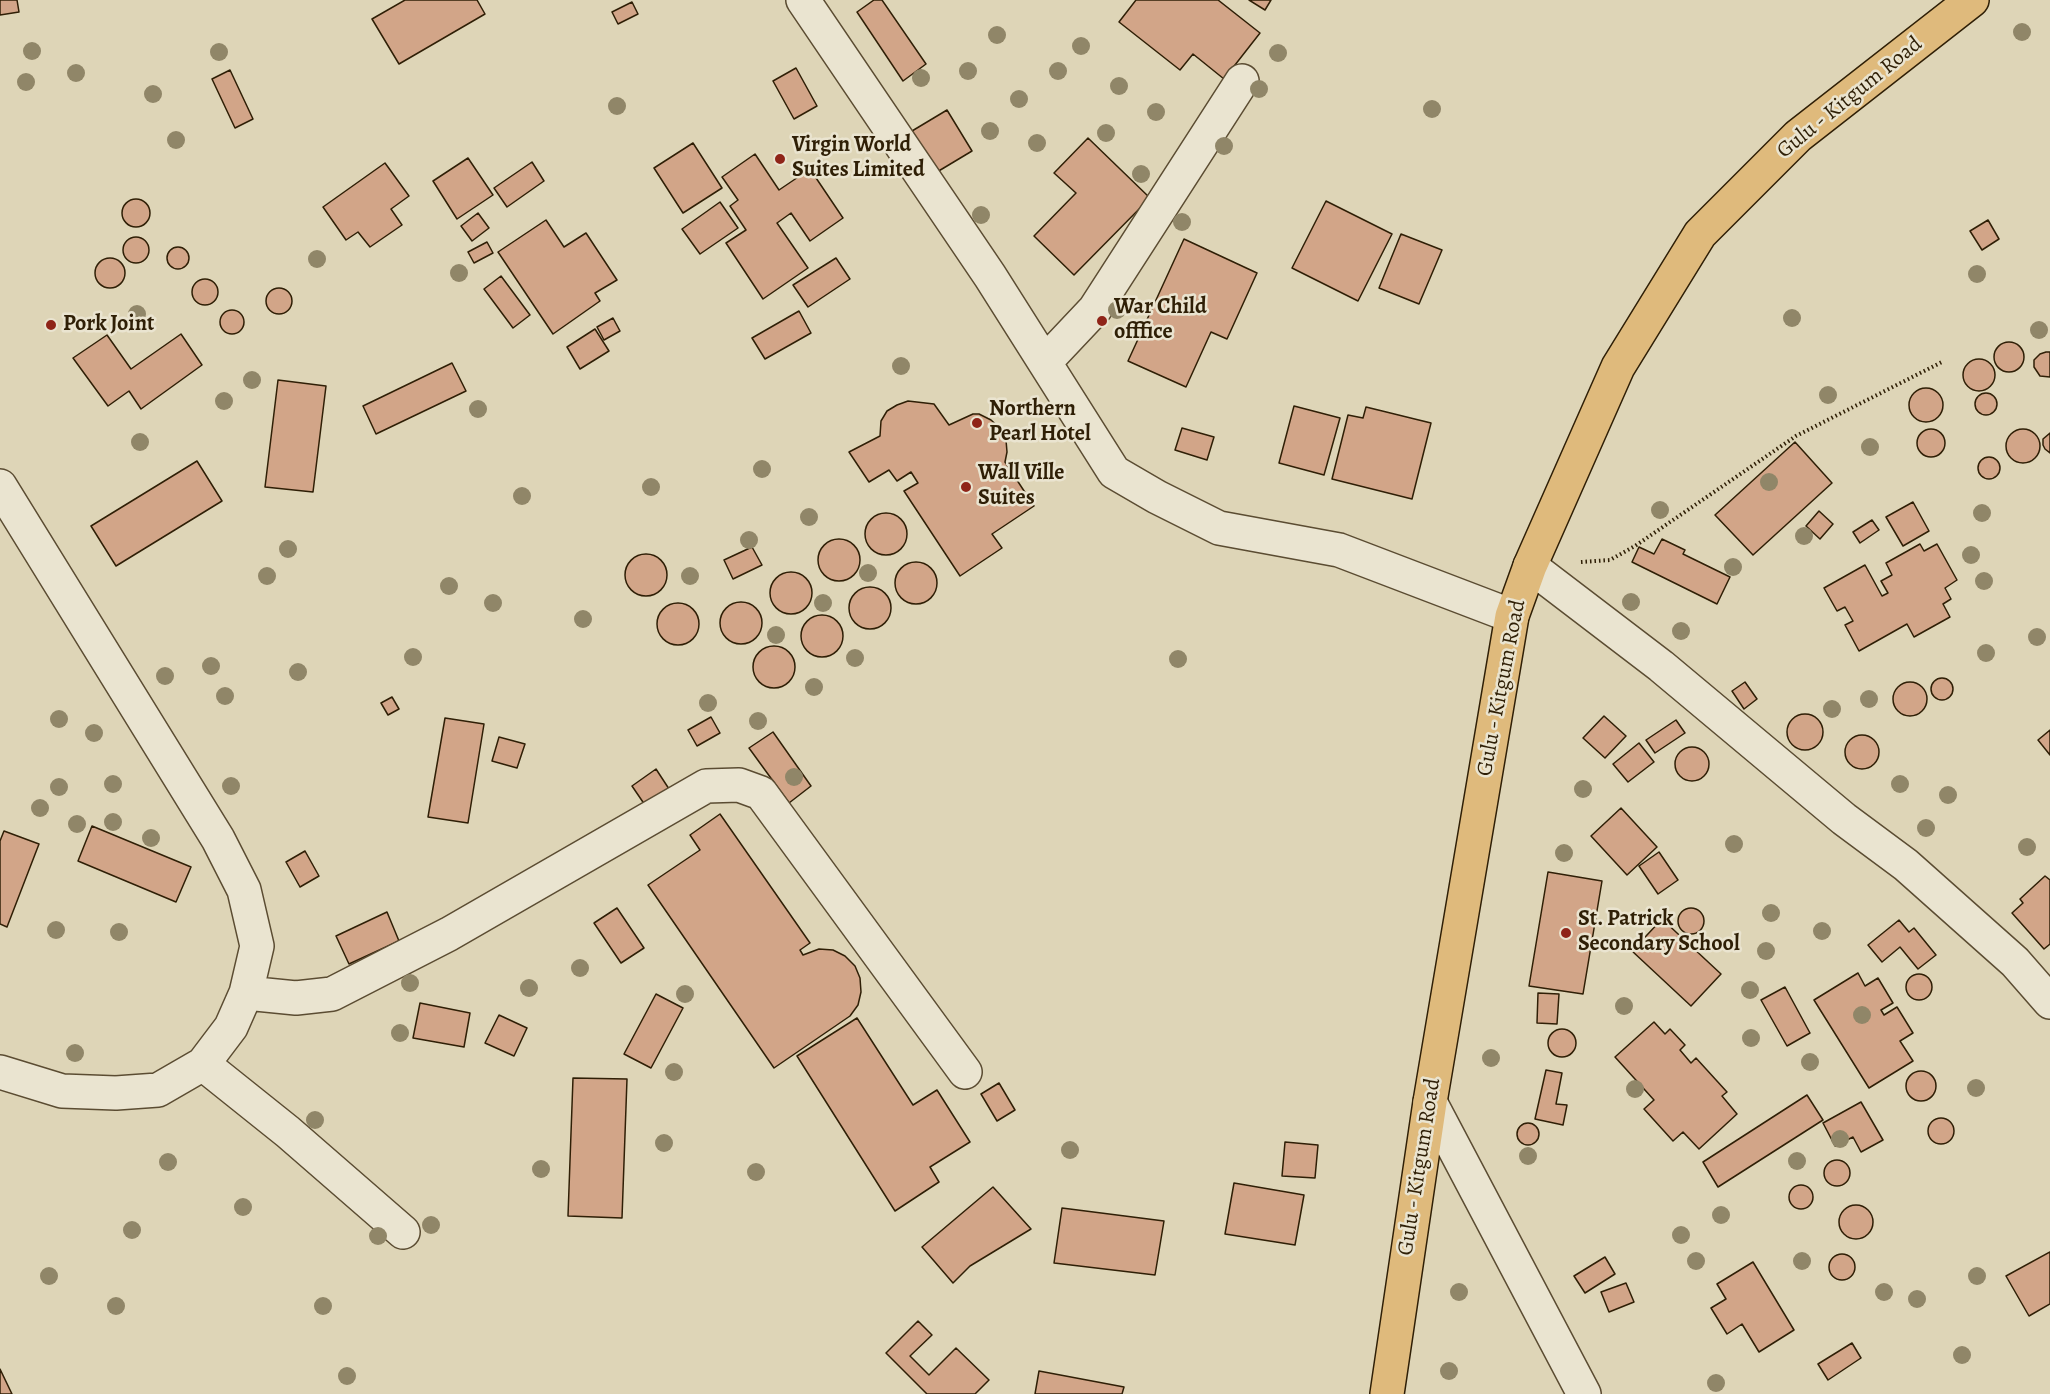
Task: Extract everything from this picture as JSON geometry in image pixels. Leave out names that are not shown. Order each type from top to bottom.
[{"type":"main road","name":"Gulu - Kitgum Road","points":[[1387,1394],[1430,1102],[1512,616],[1530,566],[1618,367],[1700,234],[1798,136],[1972,0]]},
{"type":"street","points":[[803,0],[984,266],[1114,471],[1157,497],[1219,528],[1339,550],[1512,616]]},
{"type":"street","points":[[1045,362],[1095,309],[1242,81]]},
{"type":"street","points":[[0,486],[218,838],[244,890],[257,946],[246,993],[231,1027],[203,1064],[158,1090],[116,1093],[62,1091],[0,1072]]},
{"type":"street","points":[[1530,566],[1661,666],[1844,819],[1906,865],[2014,963],[2050,1002]]},
{"type":"street","points":[[246,993],[296,999],[332,994],[449,934],[706,786],[739,785],[761,793],[965,1072]]},
{"type":"street","points":[[203,1064],[288,1132],[403,1232]]},
{"type":"street","points":[[1430,1102],[1584,1394]]},
{"type":"path","points":[[1530,566],[1610,560],[1635,546],[1796,436],[1942,362]]},
{"type":"building","points":[[0,0],[17,0],[19,12],[0,15]]},
{"type":"building","points":[[405,0],[477,0],[485,14],[399,64],[372,19]]},
{"type":"building","points":[[874,0],[882,0],[926,64],[903,81],[857,12]]},
{"type":"building","points":[[1136,0],[1218,0],[1260,33],[1224,79],[1193,54],[1180,70],[1119,22]]},
{"type":"building","points":[[1249,0],[1271,0],[1265,10]]},
{"type":"building","points":[[632,2],[638,14],[618,24],[612,12]]},
{"type":"building","points":[[796,68],[817,106],[794,119],[773,81]]},
{"type":"building","points":[[230,70],[253,119],[235,128],[212,79]]},
{"type":"building","points":[[947,110],[972,151],[937,172],[912,131]]},
{"type":"building","points":[[1088,138],[1150,198],[1074,275],[1034,236],[1076,193],[1054,173]]},
{"type":"building","points":[[693,143],[722,188],[683,213],[654,168]]},
{"type":"building","points":[[755,154],[779,190],[810,169],[843,218],[810,241],[791,213],[777,223],[808,268],[763,299],[726,243],[746,230],[730,206],[738,200],[722,177]]},
{"type":"building","points":[[468,158],[493,195],[457,219],[433,181]]},
{"type":"building","points":[[532,162],[544,181],[507,207],[494,188]]},
{"type":"building","points":[[385,163],[409,196],[391,209],[402,225],[370,247],[358,232],[346,240],[323,207]]},
{"type":"building","points":[[136,199],[146,203],[150,213],[146,223],[136,227],[126,223],[122,213],[126,203]]},
{"type":"building","points":[[1326,201],[1392,234],[1358,301],[1292,268]]},
{"type":"building","points":[[720,202],[738,228],[700,254],[682,229]]},
{"type":"building","points":[[478,213],[489,228],[472,241],[461,226]]},
{"type":"building","points":[[546,220],[564,247],[586,233],[617,280],[595,293],[600,301],[553,334],[498,252]]},
{"type":"building","points":[[1988,220],[1999,239],[1982,250],[1970,231]]},
{"type":"building","points":[[1401,234],[1442,250],[1419,304],[1379,288]]},
{"type":"building","points":[[136,237],[145,241],[149,250],[145,259],[136,263],[127,259],[123,250],[127,241]]},
{"type":"building","points":[[1184,239],[1257,273],[1227,339],[1211,332],[1186,387],[1128,361]]},
{"type":"building","points":[[487,242],[493,253],[474,263],[468,252]]},
{"type":"building","points":[[178,247],[186,250],[189,258],[186,266],[178,269],[170,266],[167,258],[170,250]]},
{"type":"building","points":[[110,258],[116,259],[124,267],[124,279],[116,287],[110,288],[104,287],[96,279],[95,273],[96,267],[104,259]]},
{"type":"building","points":[[836,258],[850,279],[808,307],[793,285]]},
{"type":"building","points":[[501,276],[530,315],[513,328],[484,289]]},
{"type":"building","points":[[205,279],[214,283],[218,292],[214,301],[205,305],[196,301],[192,292],[196,283]]},
{"type":"building","points":[[279,288],[288,292],[292,301],[288,310],[279,314],[270,310],[266,301],[270,292]]},
{"type":"building","points":[[232,310],[240,314],[244,322],[240,330],[232,334],[224,330],[220,322],[224,314]]},
{"type":"building","points":[[799,311],[811,333],[765,359],[752,338]]},
{"type":"building","points":[[613,318],[620,331],[604,340],[597,327]]},
{"type":"building","points":[[595,329],[609,351],[580,369],[567,347]]},
{"type":"building","points":[[181,334],[202,365],[141,409],[129,391],[108,406],[73,358],[107,335],[131,369]]},
{"type":"building","points":[[2009,342],[2015,343],[2023,351],[2023,363],[2015,371],[2009,372],[2003,371],[1995,363],[1994,357],[1995,351],[2003,343]]},
{"type":"building","points":[[2050,352],[2050,377],[2040,376],[2034,367],[2034,360]]},
{"type":"building","points":[[1979,359],[1990,364],[1995,375],[1990,386],[1979,391],[1968,386],[1963,375],[1968,364]]},
{"type":"building","points":[[452,363],[466,391],[376,434],[363,406]]},
{"type":"building","points":[[278,380],[326,386],[313,492],[265,487]]},
{"type":"building","points":[[1926,388],[1938,393],[1943,405],[1938,417],[1926,422],[1914,417],[1909,405],[1914,393]]},
{"type":"building","points":[[1986,393],[1994,396],[1997,404],[1994,412],[1986,415],[1978,412],[1975,404],[1978,396]]},
{"type":"building","name":"Wall Ville Suites","points":[[908,401],[934,404],[949,425],[973,414],[979,414],[991,420],[1000,428],[1006,440],[1005,462],[1034,506],[992,534],[1002,548],[960,576],[904,491],[918,483],[911,472],[897,481],[889,470],[869,482],[849,452],[880,436],[881,421],[887,411]]},
{"type":"building","points":[[1294,406],[1340,418],[1324,475],[1279,463]]},
{"type":"building","points":[[1366,407],[1431,423],[1412,499],[1332,479],[1348,415],[1363,418]]},
{"type":"building","points":[[1182,428],[1214,437],[1207,460],[1175,450]]},
{"type":"building","points":[[1931,429],[1941,433],[1945,443],[1941,453],[1931,457],[1921,453],[1917,443],[1921,433]]},
{"type":"building","points":[[2023,429],[2035,434],[2040,446],[2035,458],[2023,463],[2011,458],[2006,446],[2011,434]]},
{"type":"building","points":[[2050,433],[2050,453],[2043,445],[2043,439]]},
{"type":"building","points":[[1795,442],[1832,483],[1753,555],[1715,515]]},
{"type":"building","points":[[1989,457],[1999,464],[2000,468],[1993,478],[1989,479],[1979,472],[1978,468],[1985,458]]},
{"type":"building","points":[[197,461],[222,501],[116,566],[91,526]]},
{"type":"building","points":[[1913,502],[1929,531],[1903,546],[1886,517]]},
{"type":"building","points":[[1819,511],[1833,524],[1820,539],[1806,526]]},
{"type":"building","points":[[886,513],[901,519],[907,534],[901,549],[886,555],[871,549],[865,534],[871,519]]},
{"type":"building","points":[[1872,520],[1879,530],[1860,543],[1853,532]]},
{"type":"building","points":[[839,539],[854,545],[860,560],[854,575],[839,581],[824,575],[818,560],[824,545]]},
{"type":"building","points":[[1662,539],[1685,550],[1683,554],[1730,577],[1717,604],[1632,562],[1639,547],[1654,554]]},
{"type":"building","points":[[1920,544],[1924,551],[1937,544],[1957,580],[1945,588],[1951,599],[1943,604],[1950,617],[1914,637],[1907,624],[1859,651],[1845,625],[1853,621],[1845,607],[1837,611],[1824,588],[1865,565],[1882,596],[1888,593],[1881,581],[1892,575],[1886,563]]},
{"type":"building","points":[[752,547],[762,565],[733,579],[724,560]]},
{"type":"building","points":[[646,554],[661,560],[667,575],[661,590],[646,596],[631,590],[625,575],[631,560]]},
{"type":"building","points":[[916,562],[931,568],[937,583],[931,598],[916,604],[901,598],[895,583],[901,568]]},
{"type":"building","points":[[791,572],[806,578],[812,593],[806,608],[791,614],[776,608],[770,593],[776,578]]},
{"type":"building","points":[[870,587],[885,593],[891,608],[885,623],[870,629],[855,623],[849,608],[855,593]]},
{"type":"building","points":[[741,602],[756,608],[762,623],[756,638],[741,644],[726,638],[720,623],[726,608]]},
{"type":"building","points":[[678,603],[693,609],[699,624],[693,639],[678,645],[663,639],[657,624],[663,609]]},
{"type":"building","points":[[822,615],[837,621],[843,636],[837,651],[822,657],[807,651],[801,636],[807,621]]},
{"type":"building","points":[[774,646],[789,652],[795,667],[789,682],[774,688],[759,682],[753,667],[759,652]]},
{"type":"building","points":[[1942,678],[1950,681],[1953,689],[1950,697],[1942,700],[1934,697],[1931,689],[1934,681]]},
{"type":"building","points":[[1745,682],[1757,699],[1744,709],[1732,691]]},
{"type":"building","points":[[1910,682],[1922,687],[1927,699],[1922,711],[1910,716],[1898,711],[1893,699],[1898,687]]},
{"type":"building","points":[[392,697],[399,709],[388,715],[381,703]]},
{"type":"building","points":[[1805,714],[1817,720],[1823,732],[1817,744],[1805,750],[1793,744],[1787,732],[1793,720]]},
{"type":"building","points":[[1604,716],[1626,736],[1605,758],[1583,738]]},
{"type":"building","points":[[711,717],[720,733],[697,746],[688,730]]},
{"type":"building","points":[[445,718],[484,724],[468,823],[428,817]]},
{"type":"building","points":[[1676,720],[1685,733],[1655,753],[1646,740]]},
{"type":"building","points":[[2050,730],[2050,755],[2038,740]]},
{"type":"building","points":[[773,732],[811,786],[789,803],[749,748]]},
{"type":"building","points":[[1862,735],[1874,740],[1879,752],[1874,764],[1862,769],[1850,764],[1845,752],[1850,740]]},
{"type":"building","points":[[499,737],[525,744],[517,768],[492,761]]},
{"type":"building","points":[[1639,743],[1654,762],[1628,782],[1613,764]]},
{"type":"building","points":[[1692,747],[1704,752],[1709,764],[1704,776],[1692,781],[1680,776],[1675,764],[1680,752]]},
{"type":"building","points":[[656,769],[671,792],[647,808],[632,786]]},
{"type":"building","points":[[1621,808],[1657,847],[1627,875],[1591,836]]},
{"type":"building","points":[[720,814],[810,943],[800,950],[803,955],[819,949],[833,950],[845,956],[855,966],[860,978],[861,992],[858,1005],[850,1016],[774,1068],[648,885],[700,850],[690,835]]},
{"type":"building","points":[[92,826],[191,867],[176,902],[78,861]]},
{"type":"building","points":[[4,831],[39,844],[7,927],[0,924],[0,841]]},
{"type":"building","points":[[305,851],[319,876],[300,887],[286,862]]},
{"type":"building","points":[[1659,852],[1678,880],[1658,894],[1639,866]]},
{"type":"building","name":"St. Patrick Secondary School","points":[[1548,872],[1602,881],[1583,994],[1529,986]]},
{"type":"building","points":[[2045,876],[2050,880],[2050,944],[2044,949],[2012,913],[2023,903],[2020,899]]},
{"type":"building","points":[[617,908],[644,948],[621,963],[594,923]]},
{"type":"building","points":[[1691,908],[1700,912],[1704,921],[1700,930],[1691,934],[1682,930],[1678,921],[1682,912]]},
{"type":"building","points":[[387,912],[399,941],[349,964],[336,936]]},
{"type":"building","points":[[1662,919],[1721,974],[1691,1006],[1632,951]]},
{"type":"building","points":[[1899,920],[1909,932],[1914,928],[1936,955],[1918,969],[1900,947],[1882,962],[1868,945]]},
{"type":"building","points":[[1858,973],[1865,986],[1878,978],[1893,1003],[1881,1010],[1884,1015],[1897,1007],[1913,1033],[1900,1041],[1913,1061],[1869,1088],[1814,1000]]},
{"type":"building","points":[[1919,974],[1928,978],[1932,987],[1928,996],[1919,1000],[1910,996],[1906,987],[1910,978]]},
{"type":"building","points":[[1785,987],[1810,1033],[1787,1046],[1761,1000]]},
{"type":"building","points":[[1538,993],[1559,994],[1557,1024],[1537,1023]]},
{"type":"building","points":[[656,994],[683,1008],[651,1068],[624,1054]]},
{"type":"building","points":[[420,1003],[470,1013],[464,1047],[413,1038]]},
{"type":"building","points":[[499,1015],[527,1028],[514,1056],[485,1043]]},
{"type":"building","points":[[857,1018],[913,1105],[937,1090],[970,1142],[930,1167],[939,1182],[895,1211],[797,1056]]},
{"type":"building","points":[[1654,1022],[1665,1034],[1670,1029],[1685,1045],[1680,1050],[1691,1063],[1696,1058],[1727,1092],[1722,1096],[1737,1114],[1699,1149],[1683,1132],[1673,1141],[1644,1109],[1654,1100],[1615,1057]]},
{"type":"building","points":[[1562,1029],[1572,1033],[1576,1043],[1572,1053],[1562,1057],[1552,1053],[1548,1043],[1552,1033]]},
{"type":"building","points":[[1546,1070],[1562,1073],[1556,1104],[1567,1105],[1563,1125],[1535,1119]]},
{"type":"building","points":[[1921,1071],[1932,1075],[1936,1086],[1932,1097],[1921,1101],[1910,1097],[1906,1086],[1910,1075]]},
{"type":"building","points":[[573,1078],[627,1079],[622,1218],[568,1216]]},
{"type":"building","points":[[999,1083],[1015,1110],[997,1121],[981,1094]]},
{"type":"building","points":[[1807,1095],[1823,1120],[1718,1187],[1703,1162]]},
{"type":"building","points":[[1861,1102],[1883,1140],[1861,1152],[1853,1137],[1835,1146],[1823,1123]]},
{"type":"building","points":[[1941,1118],[1950,1122],[1954,1131],[1950,1140],[1941,1144],[1932,1140],[1928,1131],[1932,1122]]},
{"type":"building","points":[[1528,1123],[1536,1126],[1539,1134],[1536,1142],[1528,1145],[1520,1142],[1517,1134],[1520,1126]]},
{"type":"building","points":[[1285,1142],[1318,1145],[1315,1178],[1282,1176]]},
{"type":"building","points":[[1837,1160],[1846,1164],[1850,1173],[1846,1182],[1837,1186],[1828,1182],[1824,1173],[1828,1164]]},
{"type":"building","points":[[1234,1183],[1304,1195],[1295,1245],[1225,1234]]},
{"type":"building","points":[[1796,1185],[1806,1185],[1813,1192],[1813,1202],[1806,1209],[1796,1209],[1789,1202],[1789,1192]]},
{"type":"building","points":[[993,1187],[1031,1229],[970,1266],[953,1283],[922,1247]]},
{"type":"building","points":[[1856,1205],[1868,1210],[1873,1222],[1868,1234],[1856,1239],[1844,1234],[1839,1222],[1844,1210]]},
{"type":"building","points":[[1062,1208],[1164,1221],[1155,1275],[1054,1263]]},
{"type":"building","points":[[2050,1252],[2050,1304],[2029,1316],[2006,1276]]},
{"type":"building","points":[[1842,1254],[1851,1258],[1855,1267],[1851,1276],[1842,1280],[1833,1276],[1829,1267],[1833,1258]]},
{"type":"building","points":[[1605,1257],[1615,1274],[1585,1293],[1574,1276]]},
{"type":"building","points":[[1753,1262],[1794,1330],[1759,1352],[1742,1324],[1727,1334],[1711,1308],[1726,1299],[1717,1284]]},
{"type":"building","points":[[1626,1283],[1634,1302],[1609,1312],[1601,1292]]},
{"type":"building","points":[[918,1321],[932,1335],[910,1356],[929,1375],[956,1348],[989,1380],[975,1394],[927,1394],[886,1353]]},
{"type":"building","points":[[1852,1343],[1861,1358],[1828,1380],[1818,1364]]},
{"type":"building","points":[[0,1369],[12,1394],[0,1394]]},
{"type":"building","points":[[1039,1371],[1124,1387],[1122,1394],[1035,1394]]},
{"type":"place","name":"Virgin World Suites Limited","points":[[780,159]]},
{"type":"place","name":"War Child offfice","points":[[1102,321]]},
{"type":"place","name":"Pork Joint","points":[[51,325]]},
{"type":"place","name":"Northern Pearl Hotel","points":[[977,423]]},
{"type":"place","name":"Wall Ville Suites","points":[[966,487]]},
{"type":"place","name":"St. Patrick Secondary School","points":[[1566,933]]}]
